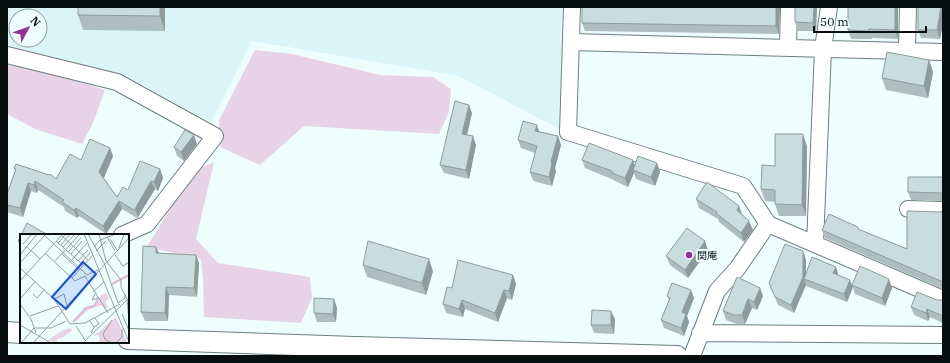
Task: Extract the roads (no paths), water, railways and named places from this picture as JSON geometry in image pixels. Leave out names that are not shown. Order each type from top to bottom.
[{"type":"street","points":[[572,7],[568,132],[743,186],[768,224],[943,299]]},
{"type":"street","points":[[788,47],[789,7]]},
{"type":"street","points":[[815,244],[823,49],[829,7]]},
{"type":"street","points":[[908,7],[908,51]]},
{"type":"street","points":[[571,42],[943,52]]},
{"type":"street","points":[[7,55],[117,82],[215,136],[147,224],[124,234]]},
{"type":"street","points":[[908,209],[943,210]]},
{"type":"street","points":[[692,356],[717,291],[737,269],[768,224]]},
{"type":"street","points":[[7,332],[20,333]]},
{"type":"street","points":[[700,333],[943,335]]},
{"type":"street","points":[[129,339],[677,356]]},
{"type":"place","name":"関庵","points":[[689,255]]}]
